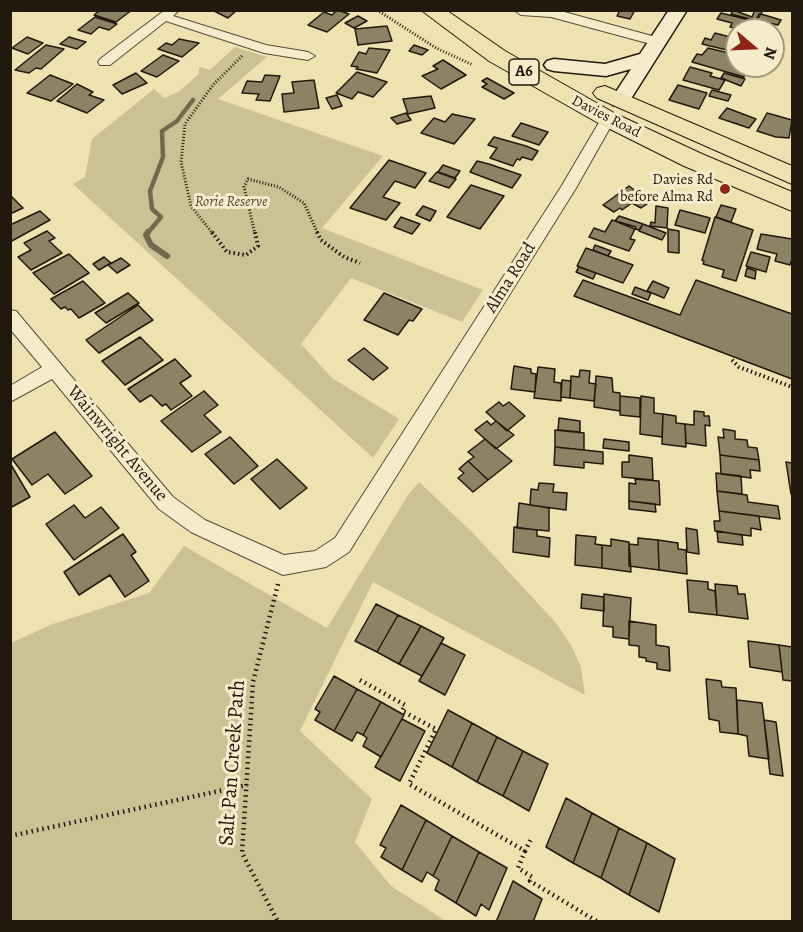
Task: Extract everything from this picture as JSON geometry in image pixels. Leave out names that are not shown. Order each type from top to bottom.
[{"type":"highway","points":[[466,10],[493,28]]},
{"type":"highway","name":"Davies Road","points":[[434,14],[525,73],[614,110],[792,176]]},
{"type":"highway","name":"Davies Road","points":[[545,59],[614,110],[693,160],[792,202]]},
{"type":"main road","name":"Alma Road","points":[[614,110],[678,10]]},
{"type":"main road","points":[[545,59],[606,70],[653,50]]},
{"type":"street","points":[[521,11],[552,14],[653,50]]},
{"type":"street","points":[[105,62],[169,14],[254,45],[308,56]]},
{"type":"street","name":"Alma Road","points":[[283,565],[318,560],[342,545],[568,188],[614,110]]},
{"type":"street","name":"Wainwright Avenue","points":[[10,316],[166,503],[198,526],[283,565]]},
{"type":"street","points":[[10,395],[53,369]]},
{"type":"path","points":[[254,45],[213,85],[185,124],[181,162],[192,206],[227,252],[246,255],[258,246],[244,187],[248,179],[259,180],[279,187],[304,202],[321,240],[344,257],[360,263]]},
{"type":"path","points":[[732,360],[739,367],[792,387]]},
{"type":"path","name":"Salt Pan Creek Path","points":[[278,921],[242,854],[253,682],[283,565]]},
{"type":"path","points":[[360,680],[405,705],[402,711],[436,729],[409,784],[525,851]]},
{"type":"path","points":[[10,836],[247,785]]},
{"type":"path","points":[[532,837],[518,868],[532,877],[530,881],[598,921]]},
{"type":"green space","name":"Rorie Reserve","points":[[235,47],[267,57],[218,99],[383,156],[322,228],[483,290],[462,322],[351,278],[301,344],[332,378],[399,419],[373,458],[73,184],[85,177],[92,139],[154,89],[164,98],[178,92],[199,74],[199,67],[210,70]]},
{"type":"green space","points":[[419,482],[472,532],[556,623],[571,645],[581,667],[585,695],[373,582],[300,731],[372,799],[355,842],[391,886],[446,921],[11,921],[11,643],[50,625],[149,593],[184,546],[327,628],[408,495]]},
{"type":"building","points":[[100,10],[132,10],[116,22],[94,15]]},
{"type":"building","points":[[214,10],[237,10],[228,18],[214,11]]},
{"type":"building","points":[[337,10],[349,14],[327,32],[308,25],[324,12],[332,15]]},
{"type":"building","points":[[620,10],[635,10],[630,19],[617,16]]},
{"type":"building","points":[[733,10],[752,17],[755,10],[763,10],[759,18],[746,18],[731,14]]},
{"type":"building","points":[[721,13],[742,18],[725,18],[725,21],[717,19]]},
{"type":"building","points":[[761,14],[774,18],[757,18]]},
{"type":"building","points":[[358,16],[367,21],[354,28],[345,23]]},
{"type":"building","points":[[95,17],[117,24],[109,30],[99,27],[91,34],[78,30]]},
{"type":"building","points":[[387,26],[392,41],[358,45],[355,29]]},
{"type":"building","points":[[715,33],[725,36],[725,50],[702,44],[705,38],[711,40]]},
{"type":"building","points":[[27,37],[43,43],[28,54],[12,48]]},
{"type":"building","points":[[69,37],[86,42],[77,49],[60,44]]},
{"type":"building","points":[[179,39],[199,43],[182,57],[158,49],[166,43],[172,45]]},
{"type":"building","points":[[46,45],[64,49],[41,69],[36,68],[29,73],[15,70]]},
{"type":"building","points":[[414,45],[428,50],[422,55],[409,51]]},
{"type":"building","points":[[369,48],[390,50],[377,73],[351,66],[359,52],[366,54]]},
{"type":"building","points":[[708,48],[725,52],[725,72],[692,62],[697,54],[702,55]]},
{"type":"building","points":[[163,55],[179,61],[157,77],[141,71]]},
{"type":"building","points":[[443,60],[466,75],[441,89],[422,76],[438,69],[433,66]]},
{"type":"building","points":[[690,67],[712,73],[710,76],[725,80],[719,90],[683,80]]},
{"type":"building","points":[[357,72],[387,82],[373,97],[358,92],[352,99],[336,93]]},
{"type":"building","points":[[136,73],[147,83],[122,94],[113,85]]},
{"type":"building","points":[[724,73],[725,78],[745,79],[741,86],[721,78]]},
{"type":"building","points":[[50,75],[73,84],[51,101],[27,93]]},
{"type":"building","points":[[265,75],[280,76],[270,101],[256,100],[259,94],[242,93],[247,81],[262,82]]},
{"type":"building","points":[[487,78],[514,93],[504,99],[482,87],[487,84],[482,81]]},
{"type":"building","points":[[314,80],[319,108],[284,112],[282,94],[294,93],[292,82]]},
{"type":"building","points":[[77,84],[93,92],[89,95],[104,100],[87,113],[57,101]]},
{"type":"building","points":[[678,85],[707,93],[699,109],[669,100]]},
{"type":"building","points":[[712,90],[731,95],[728,101],[709,96]]},
{"type":"building","points":[[337,95],[342,106],[332,109],[326,98]]},
{"type":"building","points":[[431,96],[435,108],[408,114],[403,99]]},
{"type":"building","points":[[727,108],[756,119],[749,128],[719,118]]},
{"type":"building","points":[[406,113],[411,120],[397,124],[391,118]]},
{"type":"building","points":[[767,113],[792,120],[789,138],[776,137],[757,131]]},
{"type":"building","points":[[452,114],[475,119],[454,144],[421,133],[434,118],[445,122]]},
{"type":"building","points":[[521,123],[548,132],[539,145],[512,136]]},
{"type":"building","points":[[494,137],[538,151],[532,160],[522,157],[520,160],[517,159],[513,166],[490,158],[497,148],[488,145]]},
{"type":"building","points":[[389,160],[426,173],[415,188],[395,181],[383,197],[400,203],[386,220],[350,208]]},
{"type":"building","points":[[477,161],[521,175],[512,188],[470,172]]},
{"type":"building","points":[[443,165],[460,171],[455,178],[438,172]]},
{"type":"building","points":[[437,172],[456,179],[449,188],[429,181]]},
{"type":"building","points":[[471,185],[504,196],[480,229],[447,217]]},
{"type":"building","points":[[629,186],[650,202],[641,208],[632,203],[614,212],[603,205]]},
{"type":"building","points":[[10,195],[23,208],[10,214]]},
{"type":"building","points":[[721,205],[736,209],[731,222],[716,217]]},
{"type":"building","points":[[423,206],[436,211],[430,221],[416,215]]},
{"type":"building","points":[[656,206],[668,208],[667,228],[650,226],[651,222],[655,223]]},
{"type":"building","points":[[680,210],[710,218],[705,233],[675,225]]},
{"type":"building","points":[[40,211],[50,220],[10,242],[10,225]]},
{"type":"building","points":[[619,216],[643,224],[639,230],[635,229],[615,221]]},
{"type":"building","points":[[401,217],[420,224],[412,234],[394,227]]},
{"type":"building","points":[[715,217],[753,230],[736,281],[722,277],[724,270],[703,264],[702,260]]},
{"type":"building","points":[[612,220],[636,227],[630,239],[635,240],[629,251],[589,237],[594,228],[605,232]]},
{"type":"building","points":[[643,224],[666,233],[662,240],[639,231]]},
{"type":"building","points":[[668,229],[679,231],[679,253],[668,252]]},
{"type":"building","points":[[47,231],[55,238],[49,241],[62,253],[31,270],[18,257],[31,250],[24,243]]},
{"type":"building","points":[[761,234],[792,239],[790,265],[775,261],[777,254],[757,249]]},
{"type":"building","points":[[595,245],[611,251],[608,256],[593,250]]},
{"type":"building","points":[[586,248],[633,265],[623,283],[577,266]]},
{"type":"building","points":[[751,252],[770,257],[766,272],[746,266]]},
{"type":"building","points":[[69,254],[89,273],[54,294],[33,273]]},
{"type":"building","points":[[104,257],[111,263],[99,270],[93,264]]},
{"type":"building","points":[[121,258],[130,265],[117,273],[108,265]]},
{"type":"building","points":[[579,267],[596,273],[593,279],[576,272]]},
{"type":"building","points":[[747,268],[756,271],[755,279],[745,276]]},
{"type":"building","points":[[583,280],[680,315],[696,280],[792,314],[792,379],[574,296]]},
{"type":"building","points":[[83,281],[105,303],[79,318],[71,309],[68,310],[65,307],[61,309],[51,299]]},
{"type":"building","points":[[653,281],[669,288],[664,298],[647,291]]},
{"type":"building","points":[[635,287],[651,293],[648,300],[632,294]]},
{"type":"building","points":[[128,293],[139,303],[106,323],[95,313]]},
{"type":"building","points":[[384,293],[422,309],[413,321],[409,320],[398,335],[364,320]]},
{"type":"building","points":[[138,305],[153,320],[99,353],[86,340]]},
{"type":"building","points":[[140,337],[163,360],[125,385],[102,361]]},
{"type":"building","points":[[364,348],[388,368],[373,380],[348,360]]},
{"type":"building","points":[[175,359],[191,376],[180,383],[192,396],[171,410],[166,404],[162,406],[151,395],[140,402],[128,389]]},
{"type":"building","points":[[514,366],[531,369],[531,373],[536,374],[535,392],[511,389]]},
{"type":"building","points":[[538,367],[555,369],[554,382],[561,383],[561,401],[534,398]]},
{"type":"building","points":[[580,370],[590,371],[589,383],[596,384],[594,401],[570,398],[571,376],[579,377]]},
{"type":"building","points":[[596,376],[612,378],[613,392],[620,393],[620,411],[594,407]]},
{"type":"building","points":[[562,380],[571,381],[570,398],[561,397]]},
{"type":"building","points":[[204,391],[218,405],[204,415],[221,432],[192,452],[161,421]]},
{"type":"building","points":[[620,396],[640,398],[640,417],[620,415]]},
{"type":"building","points":[[641,396],[654,398],[654,413],[663,414],[662,437],[640,434]]},
{"type":"building","points":[[499,402],[503,406],[509,402],[525,416],[507,431],[486,412]]},
{"type":"building","points":[[694,411],[704,412],[704,416],[709,416],[710,426],[705,425],[706,446],[686,443],[685,424],[694,425]]},
{"type":"building","points":[[663,414],[676,416],[676,423],[685,424],[686,447],[662,444]]},
{"type":"building","points":[[559,418],[580,421],[580,432],[558,430]]},
{"type":"building","points":[[487,421],[491,425],[496,421],[514,435],[496,449],[475,430]]},
{"type":"building","points":[[723,429],[735,431],[735,439],[747,440],[748,447],[757,448],[759,460],[720,455],[718,437],[724,438]]},
{"type":"building","points":[[555,430],[584,433],[584,450],[555,447]]},
{"type":"building","points":[[55,432],[92,476],[65,494],[48,474],[32,485],[12,459]]},
{"type":"building","points":[[230,437],[258,466],[234,484],[205,454]]},
{"type":"building","points":[[485,439],[512,461],[488,480],[468,461],[474,457],[468,452]]},
{"type":"building","points":[[604,439],[629,442],[629,451],[603,448]]},
{"type":"building","points":[[555,447],[603,452],[603,464],[584,462],[584,468],[554,465]]},
{"type":"building","points":[[629,455],[652,458],[653,480],[622,477],[622,462],[629,462]]},
{"type":"building","points":[[720,455],[759,460],[760,471],[750,470],[751,478],[721,474]]},
{"type":"building","points":[[277,459],[307,488],[280,509],[251,479]]},
{"type":"building","points":[[468,461],[488,480],[473,492],[458,478],[464,473],[459,469]]},
{"type":"building","points":[[786,462],[792,463],[792,495],[791,494]]},
{"type":"building","points":[[10,463],[30,497],[10,508]]},
{"type":"building","points":[[716,473],[741,476],[742,494],[717,491]]},
{"type":"building","points":[[635,479],[659,481],[660,505],[629,501],[629,483],[636,484]]},
{"type":"building","points":[[539,483],[554,484],[553,492],[567,493],[566,510],[530,505],[531,489],[538,490]]},
{"type":"building","points":[[717,491],[747,495],[748,502],[778,506],[780,519],[719,511]]},
{"type":"building","points":[[629,501],[655,504],[656,512],[629,509]]},
{"type":"building","points":[[519,503],[549,508],[549,531],[517,528]]},
{"type":"building","points":[[74,505],[85,518],[101,507],[119,528],[74,560],[46,524]]},
{"type":"building","points":[[719,511],[759,516],[761,530],[751,528],[751,536],[715,531],[714,521],[720,521]]},
{"type":"building","points":[[514,527],[537,530],[537,536],[550,538],[549,557],[513,552]]},
{"type":"building","points":[[686,528],[697,530],[699,554],[687,552]]},
{"type":"building","points":[[717,531],[742,535],[743,545],[718,542]]},
{"type":"building","points":[[123,534],[136,552],[131,555],[149,581],[125,597],[110,575],[79,595],[64,572]]},
{"type":"building","points":[[576,535],[596,537],[595,544],[602,545],[602,568],[575,565]]},
{"type":"building","points":[[638,538],[658,540],[659,570],[629,566],[629,544],[638,545]]},
{"type":"building","points":[[611,539],[629,542],[631,572],[602,568],[602,545],[611,546]]},
{"type":"building","points":[[658,540],[678,543],[678,549],[686,550],[687,574],[659,570]]},
{"type":"building","points":[[687,580],[708,582],[708,589],[715,591],[717,615],[689,612]]},
{"type":"building","points":[[715,584],[737,586],[738,594],[745,594],[748,619],[717,615]]},
{"type":"building","points":[[582,594],[604,597],[604,611],[581,608]]},
{"type":"building","points":[[604,594],[631,598],[629,639],[613,637],[613,627],[603,626]]},
{"type":"building","points":[[376,604],[398,615],[377,652],[355,641]]},
{"type":"building","points":[[398,615],[421,626],[399,664],[377,652]]},
{"type":"building","points":[[629,621],[656,625],[656,645],[669,647],[670,671],[657,669],[657,663],[639,657],[639,646],[629,645]]},
{"type":"building","points":[[421,626],[444,638],[422,676],[399,664]]},
{"type":"building","points":[[748,641],[779,645],[782,672],[750,667]]},
{"type":"building","points":[[441,643],[465,655],[445,695],[419,681]]},
{"type":"building","points":[[779,645],[792,647],[792,681],[783,680]]},
{"type":"building","points":[[334,676],[357,689],[334,731],[315,720],[320,712],[315,709]]},
{"type":"building","points":[[706,679],[721,681],[722,687],[736,688],[738,734],[720,732],[719,721],[709,719]]},
{"type":"building","points":[[357,689],[381,702],[363,735],[357,732],[352,741],[334,731]]},
{"type":"building","points":[[737,700],[762,703],[769,759],[749,756],[747,736],[738,734]]},
{"type":"building","points":[[381,702],[404,715],[381,757],[363,746],[367,738],[363,735]]},
{"type":"building","points":[[448,710],[472,723],[452,767],[427,753]]},
{"type":"building","points":[[402,719],[425,731],[400,781],[375,767]]},
{"type":"building","points":[[764,720],[776,722],[783,776],[770,774]]},
{"type":"building","points":[[472,723],[497,737],[477,782],[452,767]]},
{"type":"building","points":[[497,737],[523,751],[503,796],[477,782]]},
{"type":"building","points":[[523,751],[548,764],[529,811],[503,796]]},
{"type":"building","points":[[566,798],[592,813],[573,863],[546,847]]},
{"type":"building","points":[[401,805],[426,820],[402,870],[381,857],[386,848],[380,845]]},
{"type":"building","points":[[592,813],[619,828],[601,878],[573,863]]},
{"type":"building","points":[[426,820],[452,836],[433,876],[427,872],[422,882],[402,870]]},
{"type":"building","points":[[619,828],[647,843],[629,895],[601,878]]},
{"type":"building","points":[[452,836],[479,852],[456,903],[435,890],[439,880],[433,876]]},
{"type":"building","points":[[647,843],[675,859],[659,912],[629,895]]},
{"type":"building","points":[[479,852],[507,868],[489,910],[481,904],[476,916],[456,903]]},
{"type":"building","points":[[513,881],[542,899],[533,922],[496,922]]},
{"type":"waterway","points":[[147,234],[161,217],[152,209],[150,191],[163,157],[162,131],[177,121],[193,100]]},
{"type":"waterway","points":[[148,232],[146,235],[151,245],[167,256]]},
{"type":"place","name":"Davies Rd before Alma Rd","points":[[725,189]]}]
